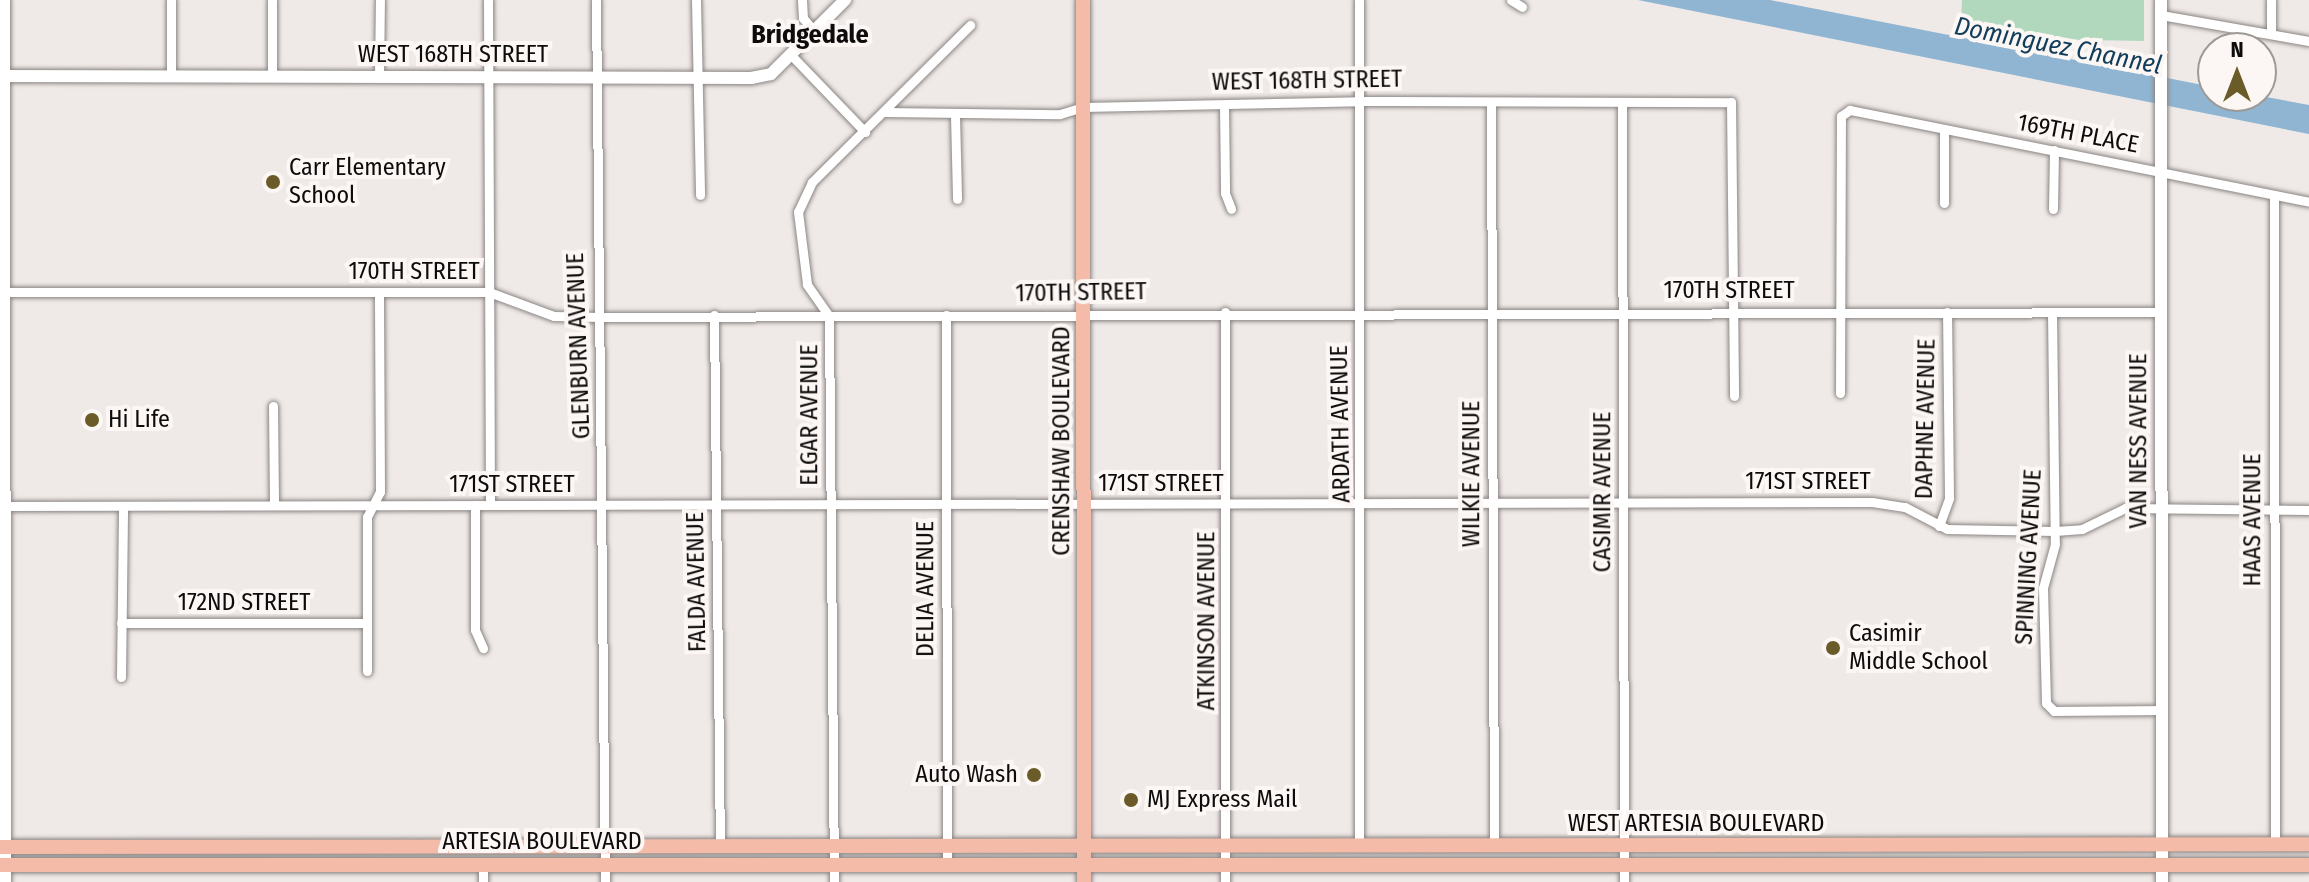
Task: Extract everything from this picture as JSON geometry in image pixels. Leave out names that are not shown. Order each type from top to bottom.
[{"type":"main road","name":"CRENSHAW BOULEVARD","points":[[1083,0],[1084,882]]},
{"type":"main road","name":"WEST ARTESIA BOULEVARD","points":[[1084,847],[2309,844]]},
{"type":"main road","name":"ARTESIA BOULEVARD","points":[[3,847],[606,856],[833,864],[1084,865]]},
{"type":"main road","name":"ARTESIA BOULEVARD","points":[[3,865],[483,864],[720,848],[1084,847]]},
{"type":"main road","name":"WEST ARTESIA BOULEVARD","points":[[1084,865],[2309,865]]},
{"type":"street","points":[[4,0],[2,76],[7,292],[2,626],[5,882]]},
{"type":"street","points":[[171,0],[171,77]]},
{"type":"street","points":[[272,0],[272,77]]},
{"type":"street","points":[[379,77],[380,0]]},
{"type":"street","points":[[488,0],[490,505]]},
{"type":"street","name":"GLENBURN AVENUE","points":[[596,0],[605,882]]},
{"type":"street","points":[[696,0],[700,195]]},
{"type":"street","points":[[802,0],[803,18],[814,31]]},
{"type":"street","name":"WEST 168TH STREET","points":[[2,76],[696,78],[771,74],[845,0]]},
{"type":"street","name":"ARDATH AVENUE","points":[[1359,0],[1362,503],[1359,847]]},
{"type":"street","points":[[1511,0],[1522,7]]},
{"type":"street","name":"VAN NESS AVENUE","points":[[2161,0],[2162,882]]},
{"type":"street","points":[[2271,0],[2271,32]]},
{"type":"street","points":[[2161,15],[2265,32]]},
{"type":"street","name":"ELGAR AVENUE","points":[[834,882],[829,316],[807,284],[798,212],[812,182],[886,112],[970,25]]},
{"type":"street","points":[[2277,34],[2309,41]]},
{"type":"street","points":[[791,55],[865,132]]},
{"type":"street","name":"WEST 168TH STREET","points":[[886,112],[1060,114],[1083,107],[1360,101],[1731,102],[1732,311]]},
{"type":"street","name":"WILKIE AVENUE","points":[[1491,102],[1494,846]]},
{"type":"street","name":"CASIMIR AVENUE","points":[[1622,102],[1624,882]]},
{"type":"street","points":[[1224,105],[1225,193],[1231,209]]},
{"type":"street","name":"169TH PLACE","points":[[1840,311],[1841,116],[1850,110],[2309,202]]},
{"type":"street","points":[[955,115],[957,199]]},
{"type":"street","points":[[1944,129],[1944,203]]},
{"type":"street","points":[[2053,209],[2054,150]]},
{"type":"street","name":"HAAS AVENUE","points":[[2274,195],[2275,844]]},
{"type":"street","name":"170TH STREET","points":[[7,292],[489,292],[554,316],[600,317],[1493,311],[2161,312]]},
{"type":"street","points":[[367,671],[367,517],[377,505],[379,292]]},
{"type":"street","points":[[1732,311],[1734,396]]},
{"type":"street","points":[[1840,311],[1840,393]]},
{"type":"street","name":"ATKINSON AVENUE","points":[[1225,312],[1225,882]]},
{"type":"street","name":"DAPHNE AVENUE","points":[[1939,526],[1949,498],[1947,312]]},
{"type":"street","name":"SPINNING AVENUE","points":[[2052,312],[2055,531],[2043,588],[2048,708],[2162,710]]},
{"type":"street","name":"FALDA AVENUE","points":[[714,315],[720,848]]},
{"type":"street","name":"DELIA AVENUE","points":[[946,315],[947,864]]},
{"type":"street","points":[[273,406],[274,505]]},
{"type":"street","name":"171ST STREET","points":[[2,506],[1882,503],[1905,507],[1939,526],[2055,531],[2082,529],[2115,510],[2309,510]]},
{"type":"street","points":[[475,505],[475,630],[483,648]]},
{"type":"street","points":[[121,677],[123,506]]},
{"type":"street","name":"172ND STREET","points":[[121,623],[367,623]]},
{"type":"street","points":[[483,864],[483,882]]},
{"type":"green space","points":[[1962,0],[2144,0],[2144,41],[2036,39],[1961,25]]},
{"type":"water","points":[[1638,0],[1770,0],[2197,84],[2197,112]]},
{"type":"water","points":[[2277,99],[2309,105],[2309,134],[2199,112],[2277,112]]},
{"type":"place","name":"Carr Elementary School","points":[[273,182]]},
{"type":"place","name":"Hi Life","points":[[92,420]]},
{"type":"place","name":"Casimir Middle School","points":[[1833,648]]},
{"type":"place","name":"Auto Wash","points":[[1034,775]]},
{"type":"place","name":"MJ Express Mail","points":[[1131,800]]},
{"type":"district","name":"Bridgedale","points":[[810,35]]},
{"type":"water label","name":"Dominguez Channel","points":[[2058,46]]}]
